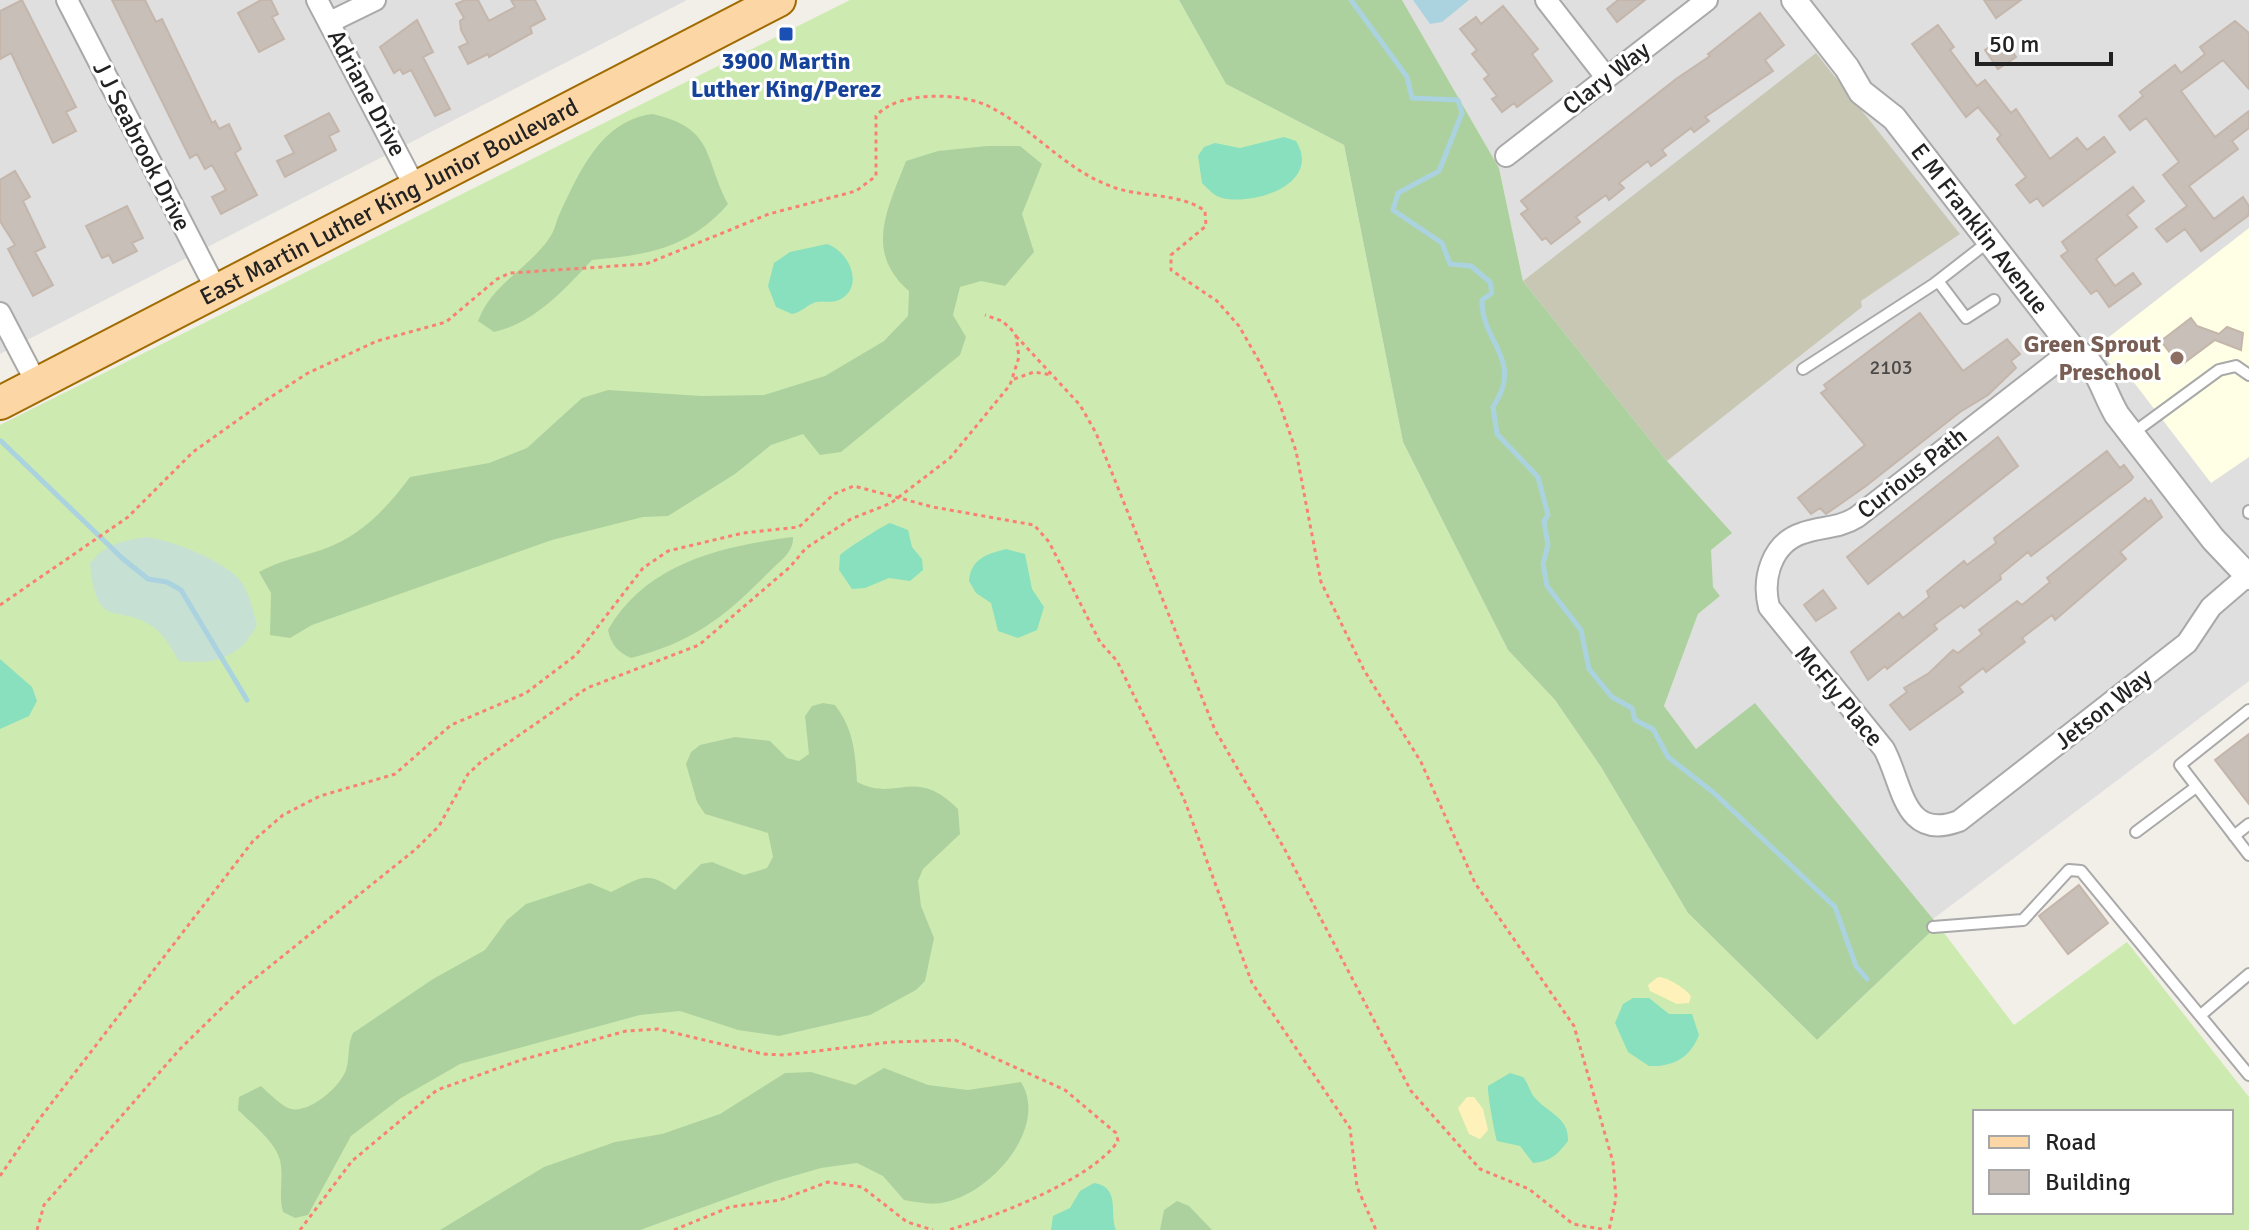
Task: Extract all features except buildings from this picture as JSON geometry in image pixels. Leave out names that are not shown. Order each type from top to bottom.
[{"type":"main road","name":"East Martin Luther King Junior Boulevard","points":[[0,403],[218,293],[415,187],[779,0]]},
{"type":"street","name":"J J Seabrook Drive","points":[[67,0],[218,293]]},
{"type":"street","name":"Adriane Drive","points":[[317,0],[415,187]]},
{"type":"street","points":[[330,22],[375,0]]},
{"type":"street","points":[[1546,0],[1606,77]]},
{"type":"street","name":"Clary Way","points":[[1506,156],[1707,0]]},
{"type":"street","name":"E M Franklin Avenue","points":[[1794,0],[1847,68],[1862,73],[1872,83],[1880,94],[1884,108],[2073,349],[2074,364],[2087,384],[2104,395],[2213,539],[2248,576]]},
{"type":"street","points":[[0,313],[37,384]]},
{"type":"street","name":"Curious Path","points":[[1765,592],[1771,563],[1792,539],[1803,532],[1838,527],[1857,517],[2073,349]]},
{"type":"street","name":"Jetson Way","points":[[1944,827],[1959,821],[2187,643],[2211,607],[2248,576]]},
{"type":"street","name":"McFly Place","points":[[1765,592],[1779,624],[1884,749],[1894,767],[1905,807],[1914,817],[1944,827]]},
{"type":"lane","points":[[1803,369],[1938,281],[1990,241]]},
{"type":"lane","points":[[1938,281],[1966,318],[1994,300]]},
{"type":"lane","points":[[2131,434],[2219,370],[2236,366],[2249,375]]},
{"type":"lane","points":[[2249,710],[2182,763],[2181,769],[2249,855]]},
{"type":"lane","points":[[2136,832],[2196,787]]},
{"type":"lane","points":[[2234,836],[2249,824]]},
{"type":"lane","points":[[1933,927],[2023,920],[2069,870],[2081,871],[2202,1014],[2249,1075]]},
{"type":"lane","points":[[2202,1014],[2249,974]]},
{"type":"path","points":[[0,605],[128,517],[193,452],[308,373],[397,333],[446,322],[486,288],[510,273],[542,268],[611,269],[646,264],[781,210],[856,191],[876,176],[876,116],[897,102],[926,96],[948,97],[990,106],[1049,151],[1098,181],[1111,187],[1183,201],[1205,211],[1206,226],[1171,255],[1171,270],[1223,308],[1239,326],[1259,361],[1279,402],[1296,451],[1321,582],[1364,670],[1421,762],[1475,883],[1574,1026],[1613,1162],[1616,1198],[1607,1230],[1573,1224],[1529,1189],[1480,1169],[1411,1091],[1284,848],[1215,730],[1096,433],[1080,405],[1002,321],[985,315]]},
{"type":"path","points":[[37,1230],[44,1205],[179,1050],[250,982],[416,849],[439,826],[468,774],[482,761],[587,688],[699,645],[790,567],[806,548],[851,519],[897,499],[950,458],[975,432],[1014,379],[1019,357],[1016,336]]},
{"type":"path","points":[[1014,379],[1034,372],[1053,376]]},
{"type":"path","points":[[0,1176],[37,1122],[253,841],[283,815],[346,786],[395,774],[451,725],[499,708],[526,693],[576,655],[643,568],[668,551],[743,533],[799,527],[842,488],[866,488],[897,499],[1034,525],[1049,542],[1079,607],[1100,642],[1117,661],[1184,799],[1252,983],[1350,1128],[1357,1187],[1376,1230]]},
{"type":"path","points":[[300,1230],[352,1161],[415,1105],[449,1083],[603,1035],[658,1029],[763,1054],[784,1055],[892,1042],[955,1040],[1065,1090],[1116,1133],[1118,1141],[1105,1160],[1075,1178],[970,1224],[948,1230]]},
{"type":"path","points":[[674,1230],[730,1207],[780,1200],[828,1182],[862,1187],[907,1222],[933,1230]]},
{"type":"shaded area","points":[[0,0],[687,0],[0,354]]},
{"type":"shaded area","points":[[1402,0],[2249,0],[2249,681],[1933,919],[1755,704],[1696,749],[1664,706],[1698,614],[1720,596],[1711,589],[1711,549],[1731,533],[1667,461],[1523,281],[1499,168]]},
{"type":"shaded area","points":[[1816,53],[1960,234],[1861,301],[1862,307],[1667,461],[1523,281]]},
{"type":"shaded area","name":"Green Sprout Preschool","points":[[2249,228],[2249,457],[2211,483],[2129,376],[2114,369],[2096,347]]},
{"type":"shaded area","points":[[146,537],[198,553],[235,575],[249,598],[257,625],[243,645],[215,660],[179,661],[157,630],[144,621],[105,609],[93,587],[90,564],[107,548]]},
{"type":"green space","points":[[850,0],[1179,0],[1226,84],[1344,145],[1403,442],[1508,650],[1555,700],[1601,767],[1688,913],[1817,1040],[1938,925],[2014,1025],[2127,942],[2249,1097],[2249,1230],[0,1230],[0,425]]},
{"type":"green space","points":[[1179,0],[1402,0],[1499,168],[1523,281],[1667,461],[1732,533],[1711,550],[1713,587],[1720,596],[1698,614],[1664,706],[1696,749],[1755,703],[1938,925],[1817,1040],[1688,913],[1601,767],[1555,700],[1508,650],[1403,442],[1344,145],[1226,84]]},
{"type":"green space","points":[[652,114],[687,127],[697,136],[710,158],[728,204],[699,231],[667,247],[592,260],[548,304],[509,328],[494,332],[478,321],[492,296],[550,237],[594,150],[619,127]]},
{"type":"green space","points":[[1284,137],[1296,141],[1302,156],[1300,169],[1293,180],[1282,188],[1267,195],[1236,200],[1219,197],[1202,183],[1198,156],[1204,147],[1215,143],[1240,148]]},
{"type":"green space","points":[[1020,146],[1042,164],[1022,214],[1034,252],[1005,286],[981,281],[960,287],[953,315],[966,337],[960,355],[841,452],[820,455],[803,434],[771,445],[735,474],[668,516],[643,517],[552,540],[312,625],[290,638],[270,635],[271,593],[259,572],[324,549],[350,536],[383,510],[410,477],[489,463],[527,448],[582,398],[608,390],[702,396],[764,395],[825,376],[884,341],[908,316],[909,291],[895,276],[883,246],[887,213],[906,161],[938,151]]},
{"type":"green space","points":[[827,244],[848,261],[853,278],[848,293],[838,300],[816,302],[792,314],[776,307],[768,286],[774,263],[790,252]]},
{"type":"green space","points":[[890,523],[908,530],[912,547],[922,559],[923,570],[910,581],[889,578],[865,588],[852,589],[839,570],[840,555]]},
{"type":"green space","points":[[793,537],[786,556],[708,625],[673,644],[631,658],[613,644],[608,630],[624,607],[643,588],[665,574],[713,553]]},
{"type":"green space","points":[[1006,549],[1025,554],[1032,589],[1044,607],[1037,630],[1018,638],[998,631],[991,603],[976,593],[969,581],[976,563]]},
{"type":"green space","points":[[0,659],[32,687],[37,701],[29,716],[0,729]]},
{"type":"green space","points":[[823,703],[835,705],[850,732],[857,782],[884,789],[929,789],[958,809],[960,834],[923,869],[918,881],[921,906],[934,938],[925,981],[916,990],[870,1015],[779,1036],[738,1030],[680,1011],[640,1015],[460,1064],[401,1098],[351,1136],[308,1215],[295,1218],[283,1212],[280,1160],[268,1139],[238,1110],[239,1097],[261,1086],[291,1109],[315,1103],[343,1077],[353,1033],[433,979],[485,950],[507,920],[526,904],[590,883],[611,892],[650,878],[675,890],[701,864],[712,862],[744,875],[767,868],[773,857],[768,833],[705,814],[697,802],[686,764],[691,752],[700,745],[735,737],[770,741],[787,758],[799,761],[809,754],[805,716],[812,706]]},
{"type":"green space","points":[[1633,998],[1649,998],[1669,1014],[1692,1014],[1699,1035],[1691,1050],[1673,1063],[1649,1066],[1628,1052],[1615,1023],[1623,1004]]},
{"type":"green space","points":[[884,1068],[928,1085],[968,1090],[1021,1082],[1028,1100],[1028,1118],[1022,1137],[997,1172],[964,1196],[941,1203],[904,1200],[883,1176],[857,1163],[821,1168],[776,1181],[640,1230],[440,1230],[544,1167],[615,1142],[662,1134],[720,1114],[785,1073],[811,1072],[855,1085]]},
{"type":"green space","points":[[1510,1073],[1523,1077],[1535,1098],[1565,1127],[1568,1141],[1549,1159],[1533,1163],[1520,1146],[1497,1141],[1488,1086]]},
{"type":"green space","points":[[1094,1183],[1102,1185],[1111,1195],[1116,1230],[1051,1230],[1053,1216],[1070,1208],[1080,1191]]},
{"type":"green space","points":[[1177,1201],[1189,1206],[1212,1230],[1160,1230],[1164,1210]]},
{"type":"sand","points":[[1658,977],[1672,981],[1685,990],[1691,996],[1689,1003],[1677,1004],[1650,991],[1648,985]]},
{"type":"sand","points":[[1467,1097],[1474,1097],[1483,1109],[1488,1130],[1480,1139],[1469,1134],[1458,1108]]},
{"type":"water","points":[[1413,0],[1469,0],[1442,22],[1430,24]]},
{"type":"waterway","points":[[1351,0],[1407,77],[1412,98],[1458,100],[1462,113],[1439,171],[1398,193],[1393,210],[1442,243],[1450,264],[1471,266],[1490,282],[1492,293],[1482,300],[1483,315],[1503,363],[1505,376],[1493,407],[1497,434],[1538,477],[1548,515],[1544,521],[1548,545],[1543,564],[1547,586],[1581,630],[1589,669],[1612,697],[1632,708],[1635,720],[1653,729],[1668,757],[1714,793],[1835,907],[1856,966],[1867,979]]},
{"type":"waterway","points":[[1,441],[122,558],[148,579],[167,582],[181,590],[247,700]]},
{"type":"place","name":"3900 Martin Luther King/Perez","points":[[786,34]]},
{"type":"place","name":"Green Sprout Preschool","points":[[2177,358]]}]
